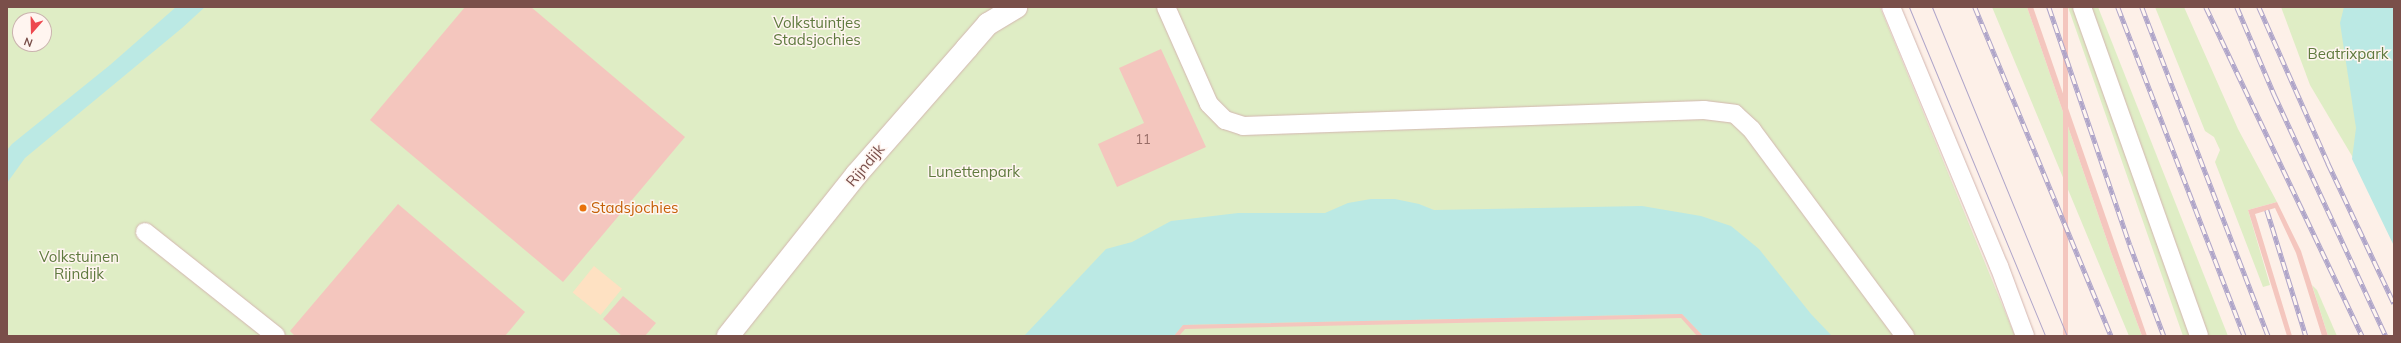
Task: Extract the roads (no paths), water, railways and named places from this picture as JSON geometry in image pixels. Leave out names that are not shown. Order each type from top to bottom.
[{"type":"street","name":"Rijndijk","points":[[728,336],[856,176],[988,24],[1016,7]]},
{"type":"lane","points":[[1166,7],[1209,104],[1225,120],[1243,126],[1704,110],[1735,114],[1752,130],[1905,336]]},
{"type":"lane","points":[[1891,7],[1999,266],[2025,336]]},
{"type":"lane","points":[[2082,7],[2199,336]]},
{"type":"lane","points":[[145,232],[276,336]]},
{"type":"water","points":[[176,7],[205,7],[182,28],[25,158],[7,183],[7,150],[12,144],[110,65]]},
{"type":"water","name":"Beatrixpark","points":[[2344,7],[2394,7],[2394,246],[2352,159],[2356,128],[2340,23]]},
{"type":"water","points":[[1371,199],[1395,199],[1419,204],[1434,210],[1642,206],[1701,216],[1731,226],[1759,249],[1811,314],[1832,336],[1703,336],[1682,314],[1183,325],[1174,336],[1024,336],[1106,249],[1132,242],[1171,221],[1238,213],[1325,213],[1348,203]]},
{"type":"tram line","points":[[1909,7],[2045,336]]},
{"type":"tram line","points":[[1932,7],[2067,336]]},
{"type":"railway","points":[[1975,7],[2111,336]]},
{"type":"railway","points":[[2049,7],[2130,245],[2164,336]]},
{"type":"railway","points":[[2118,7],[2244,336]]},
{"type":"railway","points":[[2142,7],[2268,336]]},
{"type":"railway","points":[[2206,7],[2362,336]]},
{"type":"railway","points":[[2237,7],[2275,96],[2386,336]]},
{"type":"railway","points":[[2259,7],[2328,163],[2394,303]]},
{"type":"railway","points":[[2267,210],[2306,336]]},
{"type":"place","name":"Stadsjochies","points":[[583,208]]},
{"type":"park label","name":"Volkstuintjes Stadsjochies","points":[[817,30]]},
{"type":"park label","name":"Lunettenpark","points":[[974,172]]},
{"type":"park label","name":"Volkstuinen Rijndijk","points":[[79,264]]}]
